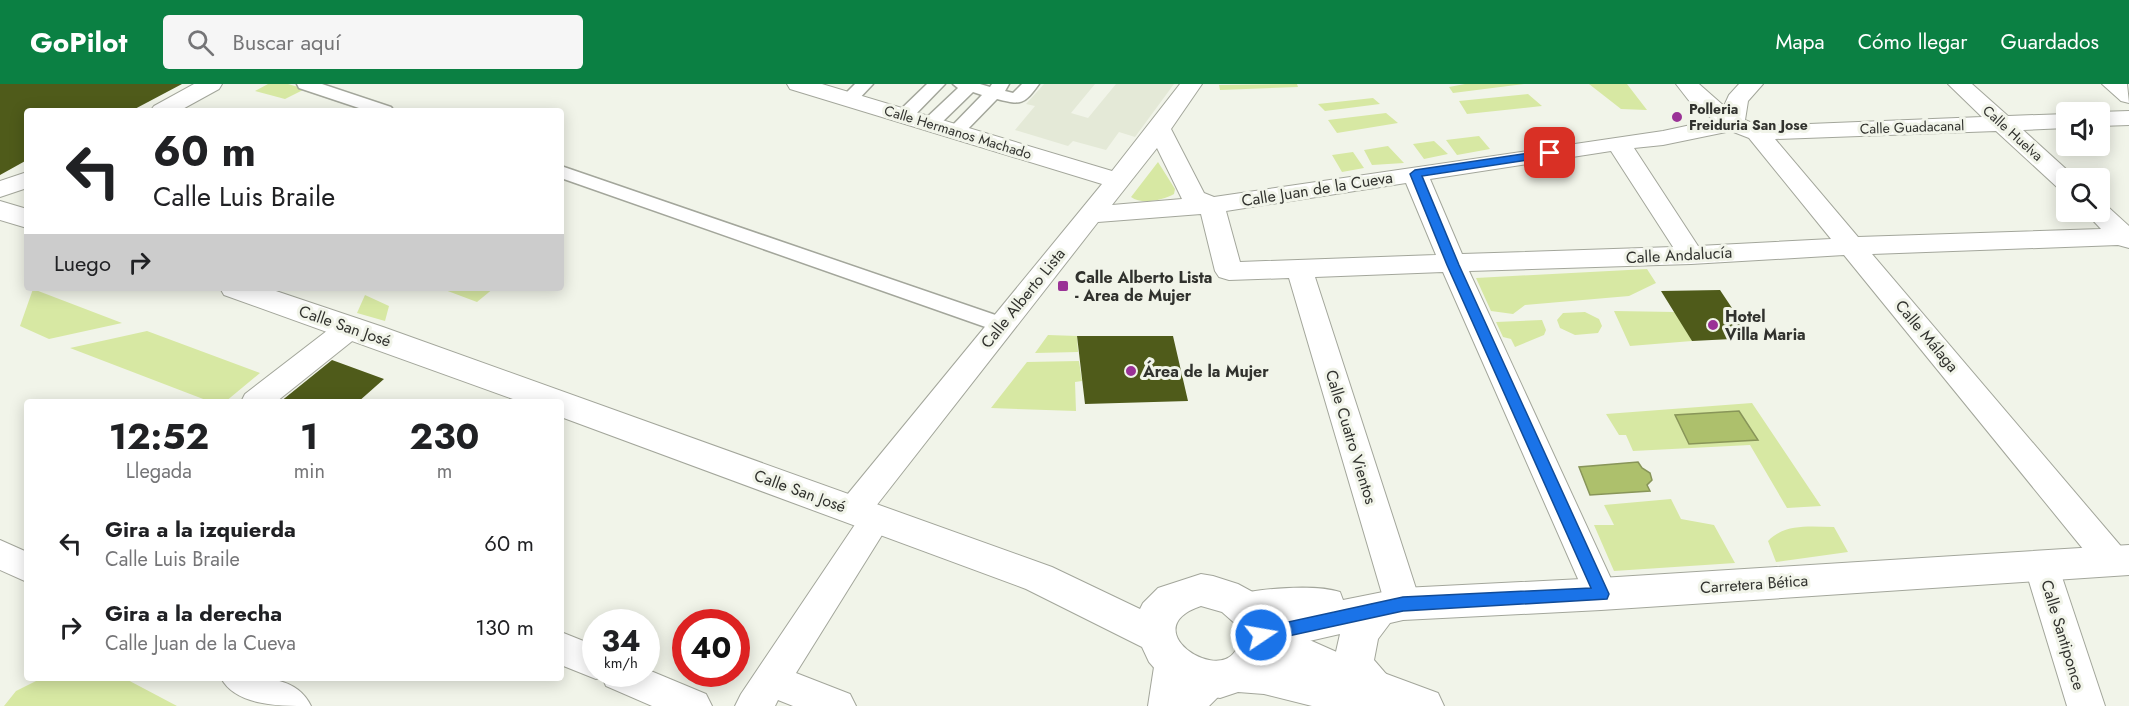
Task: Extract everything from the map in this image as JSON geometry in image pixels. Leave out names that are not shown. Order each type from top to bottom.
[{"type":"main road","name":"Calle San José","points":[[244,291],[351,327],[548,399]]},
{"type":"main road","name":"Calle San José","points":[[564,405],[1039,578],[1165,635]]},
{"type":"main road","name":"Carretera Bética","points":[[1256,627],[1391,607],[2121,560]]},
{"type":"main road","points":[[1380,697],[1256,627],[1234,598],[1218,592],[1201,590],[1185,593],[1165,635],[1192,678],[1212,688],[1264,676],[1423,706]]},
{"type":"main road","points":[[1380,697],[1353,665],[1356,639],[1365,623],[1391,607]]},
{"type":"main road","points":[[1212,688],[1251,665],[1256,627]]},
{"type":"street","points":[[167,108],[211,84]]},
{"type":"street","points":[[305,84],[376,108]]},
{"type":"street","points":[[904,116],[937,84]]},
{"type":"street","points":[[930,124],[967,85],[997,88],[1017,99],[1031,84]]},
{"type":"street","name":"Calle Alberto Lista","points":[[763,693],[865,514],[1002,325],[1159,129],[1191,84]]},
{"type":"street","points":[[1687,84],[1698,97],[1733,123],[1737,100],[1752,84]]},
{"type":"street","name":"Calle Huelva","points":[[1959,84],[2056,173]]},
{"type":"street","points":[[2114,84],[2129,96]]},
{"type":"street","name":"Calle Hermanos Machado","points":[[808,85],[857,92],[904,116],[1118,181]]},
{"type":"street","points":[[956,131],[997,88]]},
{"type":"street","points":[[2110,119],[2129,118]]},
{"type":"street","name":"Calle Guadacanal","points":[[1757,133],[2056,121]]},
{"type":"street","name":"Calle Málaga","points":[[1733,123],[1757,133],[2121,560]]},
{"type":"street","name":"Calle Juan de la Cueva","points":[[1089,215],[1212,205],[1663,138],[1733,123]]},
{"type":"street","points":[[1159,129],[1194,198],[1212,205]]},
{"type":"street","points":[[1618,143],[1691,255]]},
{"type":"street","points":[[564,173],[1002,325]]},
{"type":"street","points":[[1415,174],[1453,265],[1601,594]]},
{"type":"street","points":[[0,189],[24,181]]},
{"type":"street","name":"Calle Andalucía","points":[[1212,205],[1229,271],[1300,271],[1852,246],[2128,237]]},
{"type":"street","points":[[2110,222],[2128,237]]},
{"type":"street","name":"Calle Cuatro Vientos","points":[[1300,271],[1391,607]]},
{"type":"street","points":[[260,399],[351,327]]},
{"type":"street","points":[[0,555],[24,567]]},
{"type":"street","name":"Calle Santiponce","points":[[2041,565],[2086,706]]},
{"type":"street","points":[[1165,635],[1167,706]]},
{"type":"street","points":[[564,649],[582,657]]},
{"type":"street","points":[[245,681],[292,706]]},
{"type":"street","points":[[649,687],[693,706]]},
{"type":"street","points":[[763,693],[837,706]]},
{"type":"shaded area","points":[[268,84],[288,84],[305,89],[285,99],[255,91]]},
{"type":"shaded area","points":[[1044,84],[1095,84],[1071,113],[1088,118],[1116,84],[1174,84],[1135,137],[1119,132],[1106,150],[1073,141],[1068,146],[1015,130],[1035,106],[1026,104]]},
{"type":"shaded area","points":[[1297,84],[1298,87],[1220,90],[1219,85]]},
{"type":"shaded area","points":[[1465,84],[1524,84],[1453,93],[1449,87]]},
{"type":"shaded area","points":[[1589,84],[1627,84],[1647,110],[1621,109]]},
{"type":"shaded area","points":[[1528,94],[1542,106],[1467,114],[1459,101]]},
{"type":"shaded area","points":[[1373,98],[1380,104],[1325,111],[1318,104]]},
{"type":"shaded area","points":[[1386,113],[1398,123],[1337,133],[1328,120]]},
{"type":"shaded area","points":[[1479,136],[1490,149],[1457,155],[1446,140]]},
{"type":"shaded area","points":[[1434,141],[1448,154],[1424,159],[1413,144]]},
{"type":"shaded area","points":[[1388,146],[1404,163],[1372,165],[1364,150]]},
{"type":"shaded area","points":[[1353,152],[1364,168],[1342,172],[1332,155]]},
{"type":"shaded area","points":[[1158,162],[1175,189],[1174,194],[1152,201],[1141,201],[1131,197]]},
{"type":"shaded area","points":[[1647,269],[1656,283],[1629,296],[1525,305],[1513,314],[1491,311],[1476,278]]},
{"type":"shaded area","points":[[32,291],[38,291],[122,323],[49,339],[20,326]]},
{"type":"shaded area","points":[[448,291],[490,291],[477,302]]},
{"type":"shaded area","points":[[365,295],[389,306],[385,321],[357,313]]},
{"type":"shaded area","points":[[1614,311],[1675,312],[1692,341],[1630,346]]},
{"type":"shaded area","points":[[1585,312],[1599,319],[1602,326],[1598,333],[1575,335],[1560,328],[1557,320],[1563,313]]},
{"type":"shaded area","points":[[1542,320],[1546,330],[1544,335],[1515,347],[1511,339],[1503,337],[1496,322]]},
{"type":"shaded area","points":[[147,331],[260,373],[229,399],[203,399],[70,348]]},
{"type":"shaded area","points":[[1048,335],[1077,336],[1078,352],[1035,353]]},
{"type":"shaded area","points":[[1079,361],[1082,381],[1075,382],[1076,411],[991,408],[1027,362]]},
{"type":"shaded area","points":[[1752,403],[1821,506],[1787,508],[1750,445],[1633,451],[1626,435],[1619,435],[1606,414]]},
{"type":"shaded area","points":[[1739,411],[1758,440],[1689,444],[1675,415]]},
{"type":"shaded area","points":[[1638,462],[1650,473],[1652,480],[1647,485],[1650,491],[1590,495],[1579,467]]},
{"type":"shaded area","points":[[1671,499],[1681,519],[1714,525],[1735,563],[1614,571],[1594,525],[1614,525],[1604,505]]},
{"type":"shaded area","points":[[1799,527],[1834,527],[1848,552],[1776,562],[1768,541],[1775,535]]},
{"type":"shaded area","points":[[36,681],[130,681],[177,706],[4,706],[16,691]]},
{"type":"building","points":[[0,84],[182,84],[137,108],[24,108],[24,162],[0,175]]},
{"type":"building","name":"Hotel Villa Maria","points":[[1720,290],[1752,338],[1692,341],[1661,291]]},
{"type":"building","name":"Área de la Mujer","points":[[1077,336],[1173,336],[1188,401],[1085,404]]},
{"type":"building","points":[[332,360],[384,379],[361,399],[284,399]]},
{"type":"place","name":"Polleria Freiduria San Jose","points":[[1677,117]]},
{"type":"place","name":"Calle Alberto Lista - Area de Mujer","points":[[1063,286]]},
{"type":"place","name":"Hotel Villa Maria","points":[[1713,325]]},
{"type":"place","name":"Área de la Mujer","points":[[1131,371]]},
{"type":"route","points":[[1261,635],[1403,604],[1601,594],[1453,265],[1415,174],[1550,153]]}]
